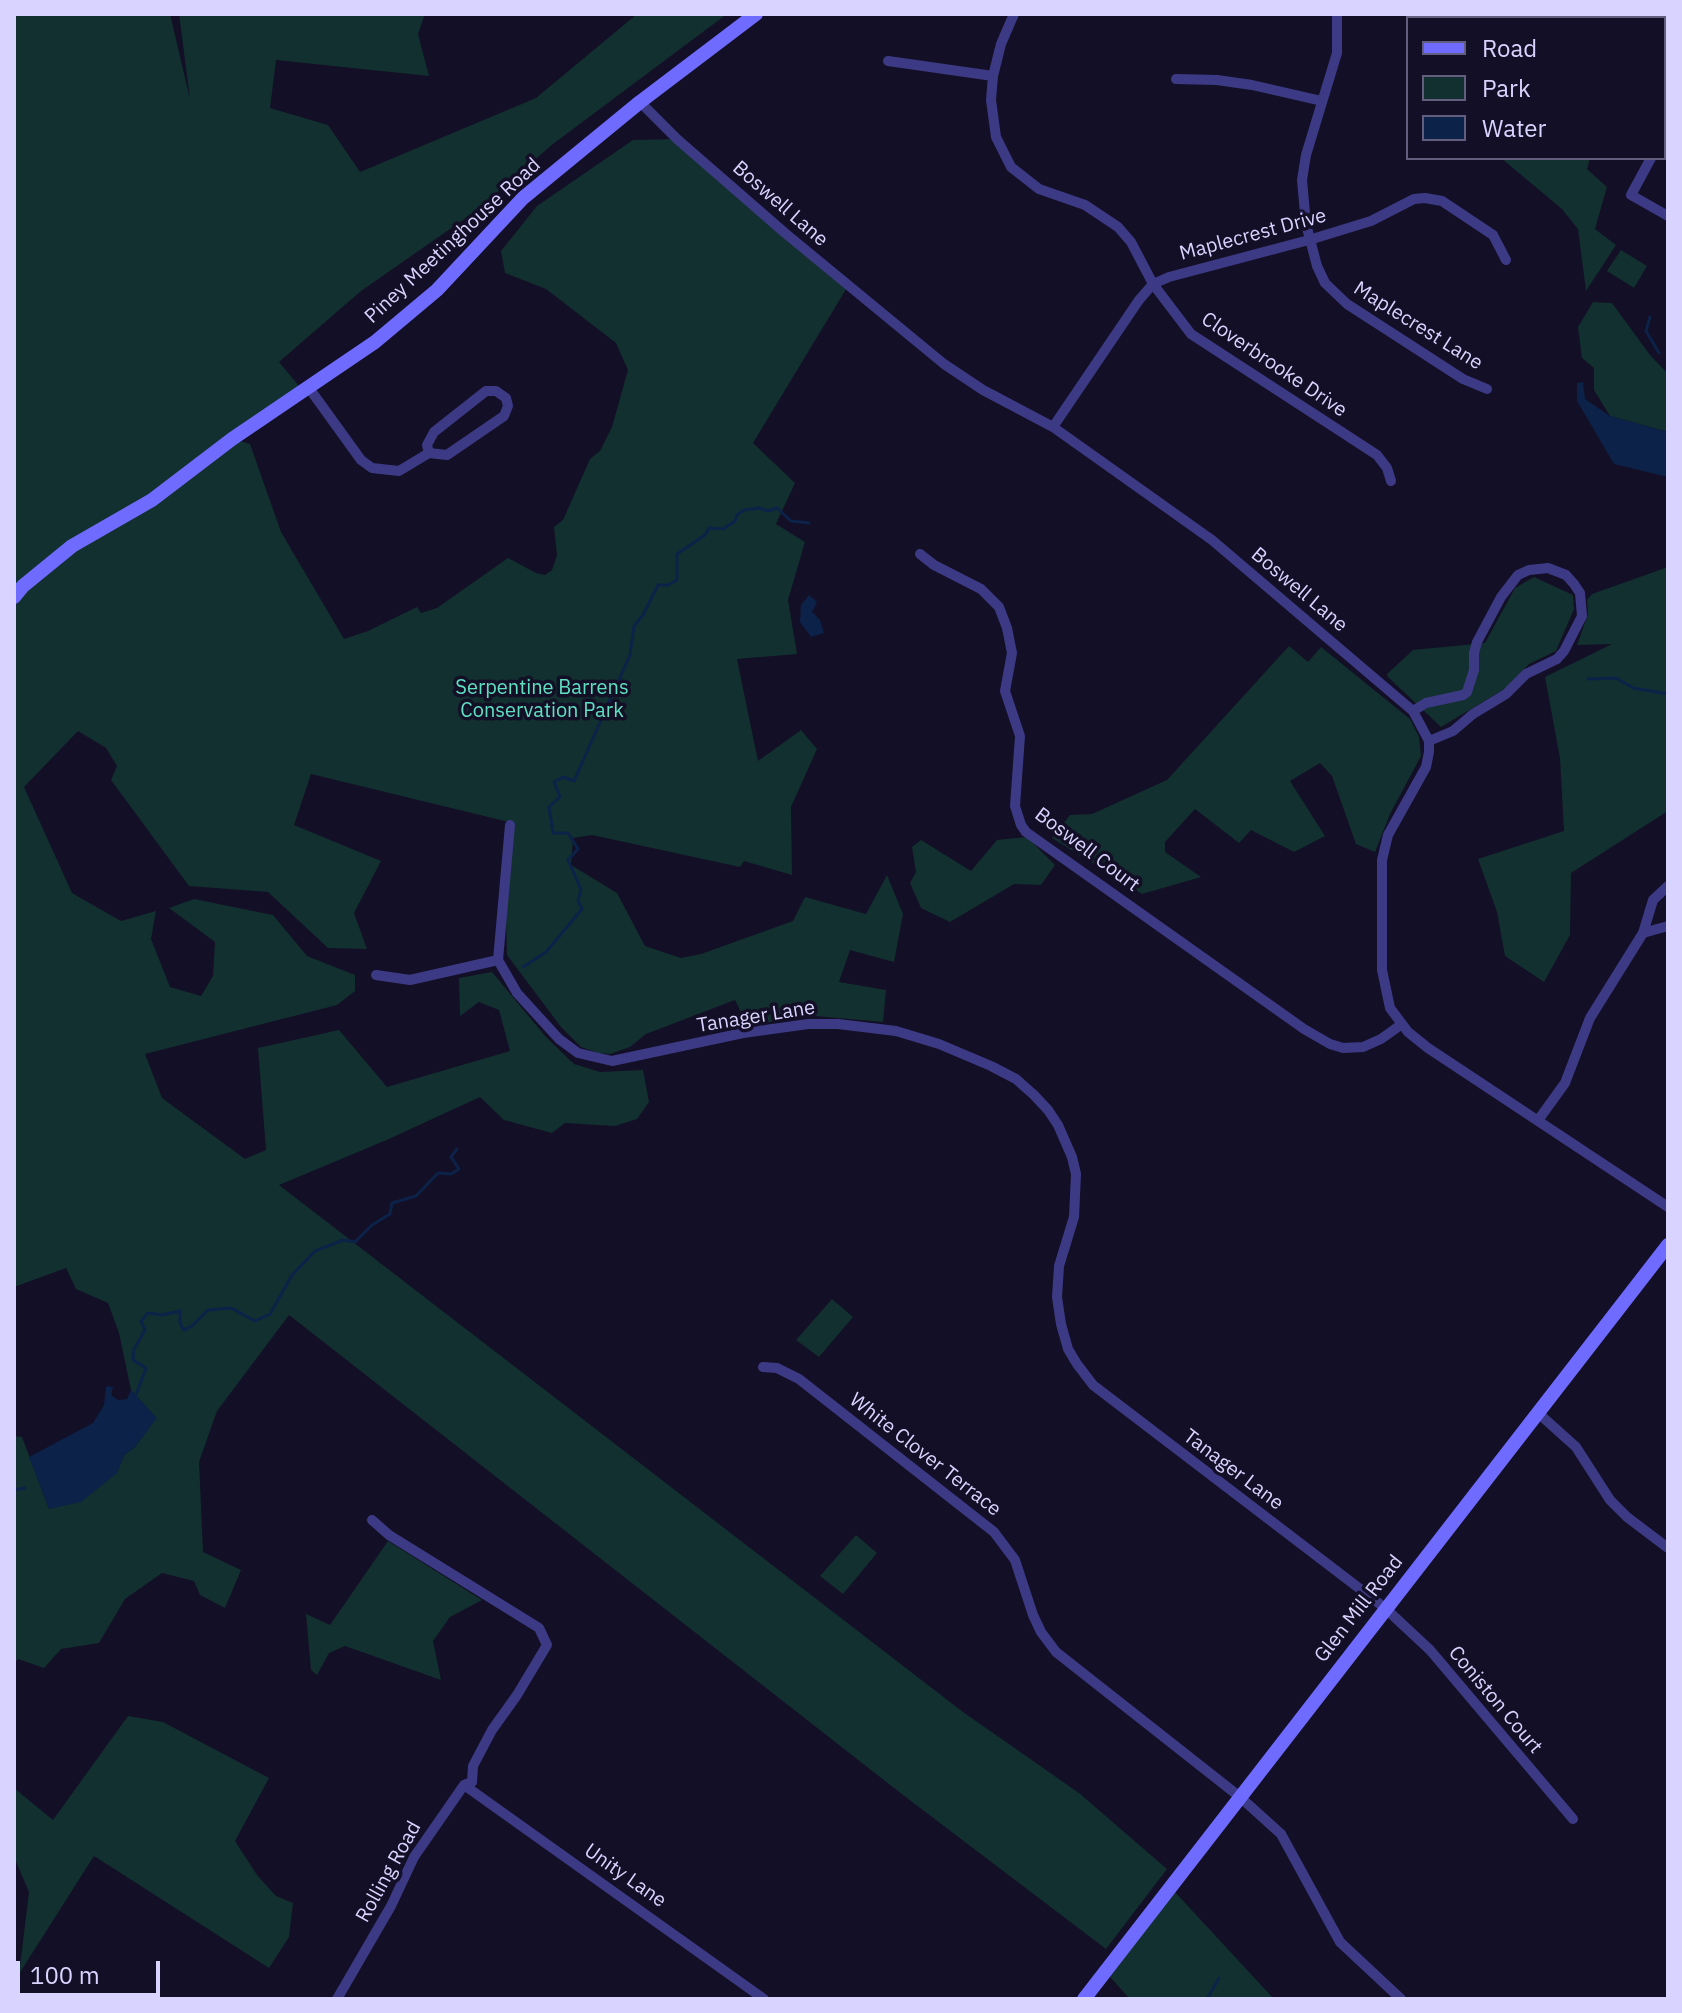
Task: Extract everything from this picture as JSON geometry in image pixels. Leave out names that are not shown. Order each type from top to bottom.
[{"type":"main road","name":"Piney Meetinghouse Road","points":[[14,597],[72,546],[152,500],[232,439],[375,342],[437,290],[523,198],[640,102],[756,14]]},
{"type":"main road","name":"Glen Mill Road","points":[[1088,1997],[1668,1245]]},
{"type":"street","name":"Cloverbrooke Drive","points":[[1014,14],[1001,44],[993,76],[993,121],[1003,154],[1011,167],[1039,189],[1085,205],[1118,227],[1131,242],[1153,284],[1191,334],[1377,455],[1387,468],[1391,481]]},
{"type":"street","name":"Maplecrest Lane","points":[[1337,14],[1337,53],[1306,155],[1302,180],[1309,240],[1325,283],[1333,293],[1463,379],[1487,389]]},
{"type":"street","points":[[888,61],[993,76]]},
{"type":"street","points":[[1176,79],[1252,85],[1322,101]]},
{"type":"street","name":"Boswell Lane","points":[[640,102],[677,139],[785,233],[944,364],[983,390],[1053,427],[1212,540],[1413,711],[1429,741]]},
{"type":"street","points":[[1650,160],[1631,195],[1668,216]]},
{"type":"street","name":"Maplecrest Drive","points":[[1153,284],[1371,221],[1414,199],[1434,199],[1461,212],[1493,235],[1506,260]]},
{"type":"street","points":[[1053,427],[1153,284]]},
{"type":"street","points":[[309,388],[361,460],[372,468],[399,471],[429,453],[447,455],[504,416],[508,406],[506,398],[496,391],[486,391],[434,432],[427,445],[429,453]]},
{"type":"street","name":"Boswell Court","points":[[920,554],[934,565],[981,589],[998,606],[1003,618],[1012,653],[1005,691],[1020,736],[1015,806],[1026,832],[1330,1044],[1343,1048],[1363,1047],[1402,1024]]},
{"type":"street","points":[[1413,711],[1426,703],[1467,692],[1474,670],[1477,642],[1501,597],[1518,575],[1548,568],[1566,575],[1574,584],[1580,593],[1582,616],[1557,659],[1526,674],[1506,694],[1473,714],[1453,731],[1429,741],[1426,767],[1388,835],[1382,860],[1382,970],[1390,1008],[1428,1048],[1668,1207]]},
{"type":"street","points":[[376,975],[410,980],[498,960],[510,825]]},
{"type":"street","points":[[1539,1119],[1565,1083],[1590,1018],[1643,933],[1653,900],[1668,886]]},
{"type":"street","points":[[1643,933],[1668,926]]},
{"type":"street","name":"Tanager Lane","points":[[498,960],[517,993],[559,1039],[578,1053],[602,1060],[639,1056],[743,1033],[808,1024],[838,1024],[896,1031],[939,1044],[1016,1079],[1048,1110],[1072,1157],[1076,1174],[1074,1217],[1059,1266],[1057,1297],[1068,1349],[1077,1364],[1093,1385],[1385,1608]]},
{"type":"street","name":"White Clover Terrace","points":[[763,1367],[777,1368],[799,1379],[994,1532],[1015,1560],[1033,1615],[1056,1652],[1240,1797],[1281,1834],[1340,1942],[1401,1999]]},
{"type":"street","points":[[1537,1412],[1576,1447],[1610,1500],[1668,1548]]},
{"type":"street","name":"Rolling Road","points":[[337,1999],[391,1906],[414,1857],[464,1785],[472,1782],[473,1766],[492,1730],[547,1645],[539,1628],[389,1535],[372,1520]]},
{"type":"street","name":"Coniston Court","points":[[1385,1608],[1430,1650],[1573,1819]]},
{"type":"street","name":"Unity Lane","points":[[464,1785],[764,1999]]},
{"type":"green space","name":"Serpentine Barrens Conservation Park","points":[[14,14],[170,14],[190,99],[179,14],[425,14],[418,34],[429,76],[276,60],[270,108],[328,125],[360,172],[536,98],[637,14],[727,14],[553,144],[473,213],[361,291],[279,362],[304,392],[233,439],[250,444],[281,532],[344,639],[417,607],[421,613],[437,608],[508,558],[536,573],[545,575],[552,570],[557,555],[554,527],[563,520],[590,459],[600,451],[612,427],[628,370],[616,343],[546,289],[505,273],[501,251],[537,206],[633,140],[677,139],[848,286],[753,443],[795,483],[776,524],[805,542],[788,600],[797,654],[737,659],[758,761],[801,730],[817,749],[791,807],[792,875],[744,861],[740,867],[592,835],[573,838],[571,865],[617,893],[645,946],[681,958],[701,954],[793,921],[805,897],[866,914],[887,875],[903,914],[894,962],[850,950],[839,982],[886,990],[883,1022],[815,1016],[747,1025],[735,1000],[646,1034],[630,1047],[610,1054],[598,1053],[581,1047],[561,1027],[507,955],[506,914],[513,823],[311,774],[294,825],[381,861],[354,913],[367,949],[328,948],[268,892],[189,886],[111,780],[117,766],[106,748],[78,731],[24,787],[72,893],[121,921],[156,911],[151,939],[170,987],[201,996],[213,976],[215,942],[169,908],[194,899],[273,915],[307,956],[355,975],[355,991],[337,1005],[145,1054],[162,1098],[245,1159],[266,1150],[258,1048],[339,1030],[387,1087],[510,1051],[499,1010],[479,1002],[460,1016],[459,978],[492,972],[546,1037],[574,1064],[600,1072],[643,1070],[649,1102],[637,1119],[615,1126],[565,1123],[552,1133],[504,1120],[480,1097],[279,1185],[963,1712],[1079,1793],[1167,1869],[1106,1949],[903,1795],[289,1315],[217,1411],[199,1462],[203,1552],[241,1570],[225,1608],[200,1595],[194,1581],[162,1573],[125,1599],[99,1643],[61,1649],[44,1668],[18,1659],[14,1664],[14,1436],[22,1437],[49,1509],[118,1470],[124,1455],[135,1447],[156,1418],[131,1390],[119,1333],[108,1303],[76,1289],[66,1268],[14,1287]]},
{"type":"green space","points":[[1503,160],[1589,160],[1587,169],[1607,187],[1595,229],[1616,245],[1586,291],[1578,229],[1562,209]]},
{"type":"green space","points":[[1621,250],[1647,266],[1634,288],[1607,271]]},
{"type":"green space","points":[[1593,302],[1612,303],[1668,374],[1668,432],[1610,416],[1594,390],[1594,368],[1582,358],[1578,327]]},
{"type":"green space","points":[[1668,567],[1668,811],[1571,873],[1570,935],[1544,982],[1505,956],[1497,912],[1478,859],[1564,831],[1560,758],[1545,677],[1612,644],[1577,645],[1588,614],[1587,600],[1592,594]]},
{"type":"green space","points":[[1534,577],[1573,595],[1574,609],[1556,651],[1529,664],[1506,688],[1441,727],[1388,677],[1387,674],[1413,650],[1485,643],[1515,588]]},
{"type":"green space","points":[[1289,646],[1308,662],[1321,647],[1410,719],[1419,737],[1421,756],[1390,814],[1375,852],[1356,844],[1332,776],[1320,763],[1290,781],[1325,836],[1294,852],[1251,830],[1239,843],[1195,809],[1165,842],[1165,852],[1201,877],[1142,894],[1052,838],[1070,815],[1092,814],[1167,780]]},
{"type":"green space","points":[[1027,837],[1055,865],[1041,885],[1014,884],[950,922],[921,908],[910,883],[916,872],[912,847],[921,840],[971,871],[997,840]]},
{"type":"green space","points":[[832,1299],[853,1317],[819,1357],[796,1340]]},
{"type":"green space","points":[[856,1535],[877,1553],[843,1594],[820,1576]]},
{"type":"green space","points":[[388,1541],[482,1600],[450,1617],[433,1641],[441,1680],[345,1646],[329,1653],[317,1675],[311,1670],[306,1614],[330,1625]]},
{"type":"green space","points":[[128,1716],[163,1722],[269,1778],[235,1841],[257,1875],[276,1896],[293,1903],[289,1937],[269,1968],[94,1856],[19,1974],[29,1892],[14,1857],[14,1788],[53,1820]]},
{"type":"green space","points":[[1174,1891],[1274,1999],[1130,1999],[1110,1977]]},
{"type":"water","points":[[1583,382],[1585,399],[1610,416],[1668,432],[1668,477],[1614,464],[1577,401],[1577,383]]},
{"type":"water","points":[[809,595],[817,602],[812,612],[820,620],[824,633],[811,637],[800,622],[801,605]]},
{"type":"water","points":[[106,1386],[113,1387],[111,1395],[118,1400],[127,1399],[131,1390],[157,1418],[135,1447],[124,1455],[117,1473],[81,1502],[49,1509],[29,1457],[93,1423],[104,1405]]},
{"type":"waterway","points":[[1650,317],[1646,331],[1659,353]]},
{"type":"waterway","points":[[523,967],[546,952],[582,909],[578,901],[581,889],[568,860],[578,849],[568,833],[553,833],[549,807],[560,797],[554,782],[563,777],[574,781],[630,655],[634,626],[658,585],[668,585],[677,580],[677,554],[705,535],[709,528],[723,529],[744,510],[760,508],[768,511],[777,508],[791,521],[809,523]]},
{"type":"waterway","points":[[1588,679],[1616,678],[1633,688],[1668,694]]},
{"type":"waterway","points":[[136,1395],[146,1368],[133,1360],[134,1349],[145,1330],[141,1321],[148,1313],[162,1315],[180,1311],[180,1323],[184,1330],[208,1310],[231,1308],[255,1321],[270,1314],[292,1275],[315,1251],[343,1240],[355,1242],[372,1225],[390,1214],[392,1203],[416,1196],[438,1173],[451,1174],[459,1169],[451,1157],[457,1149]]},
{"type":"waterway","points":[[14,1490],[25,1488]]},
{"type":"waterway","points":[[1207,1999],[1219,1978]]}]
